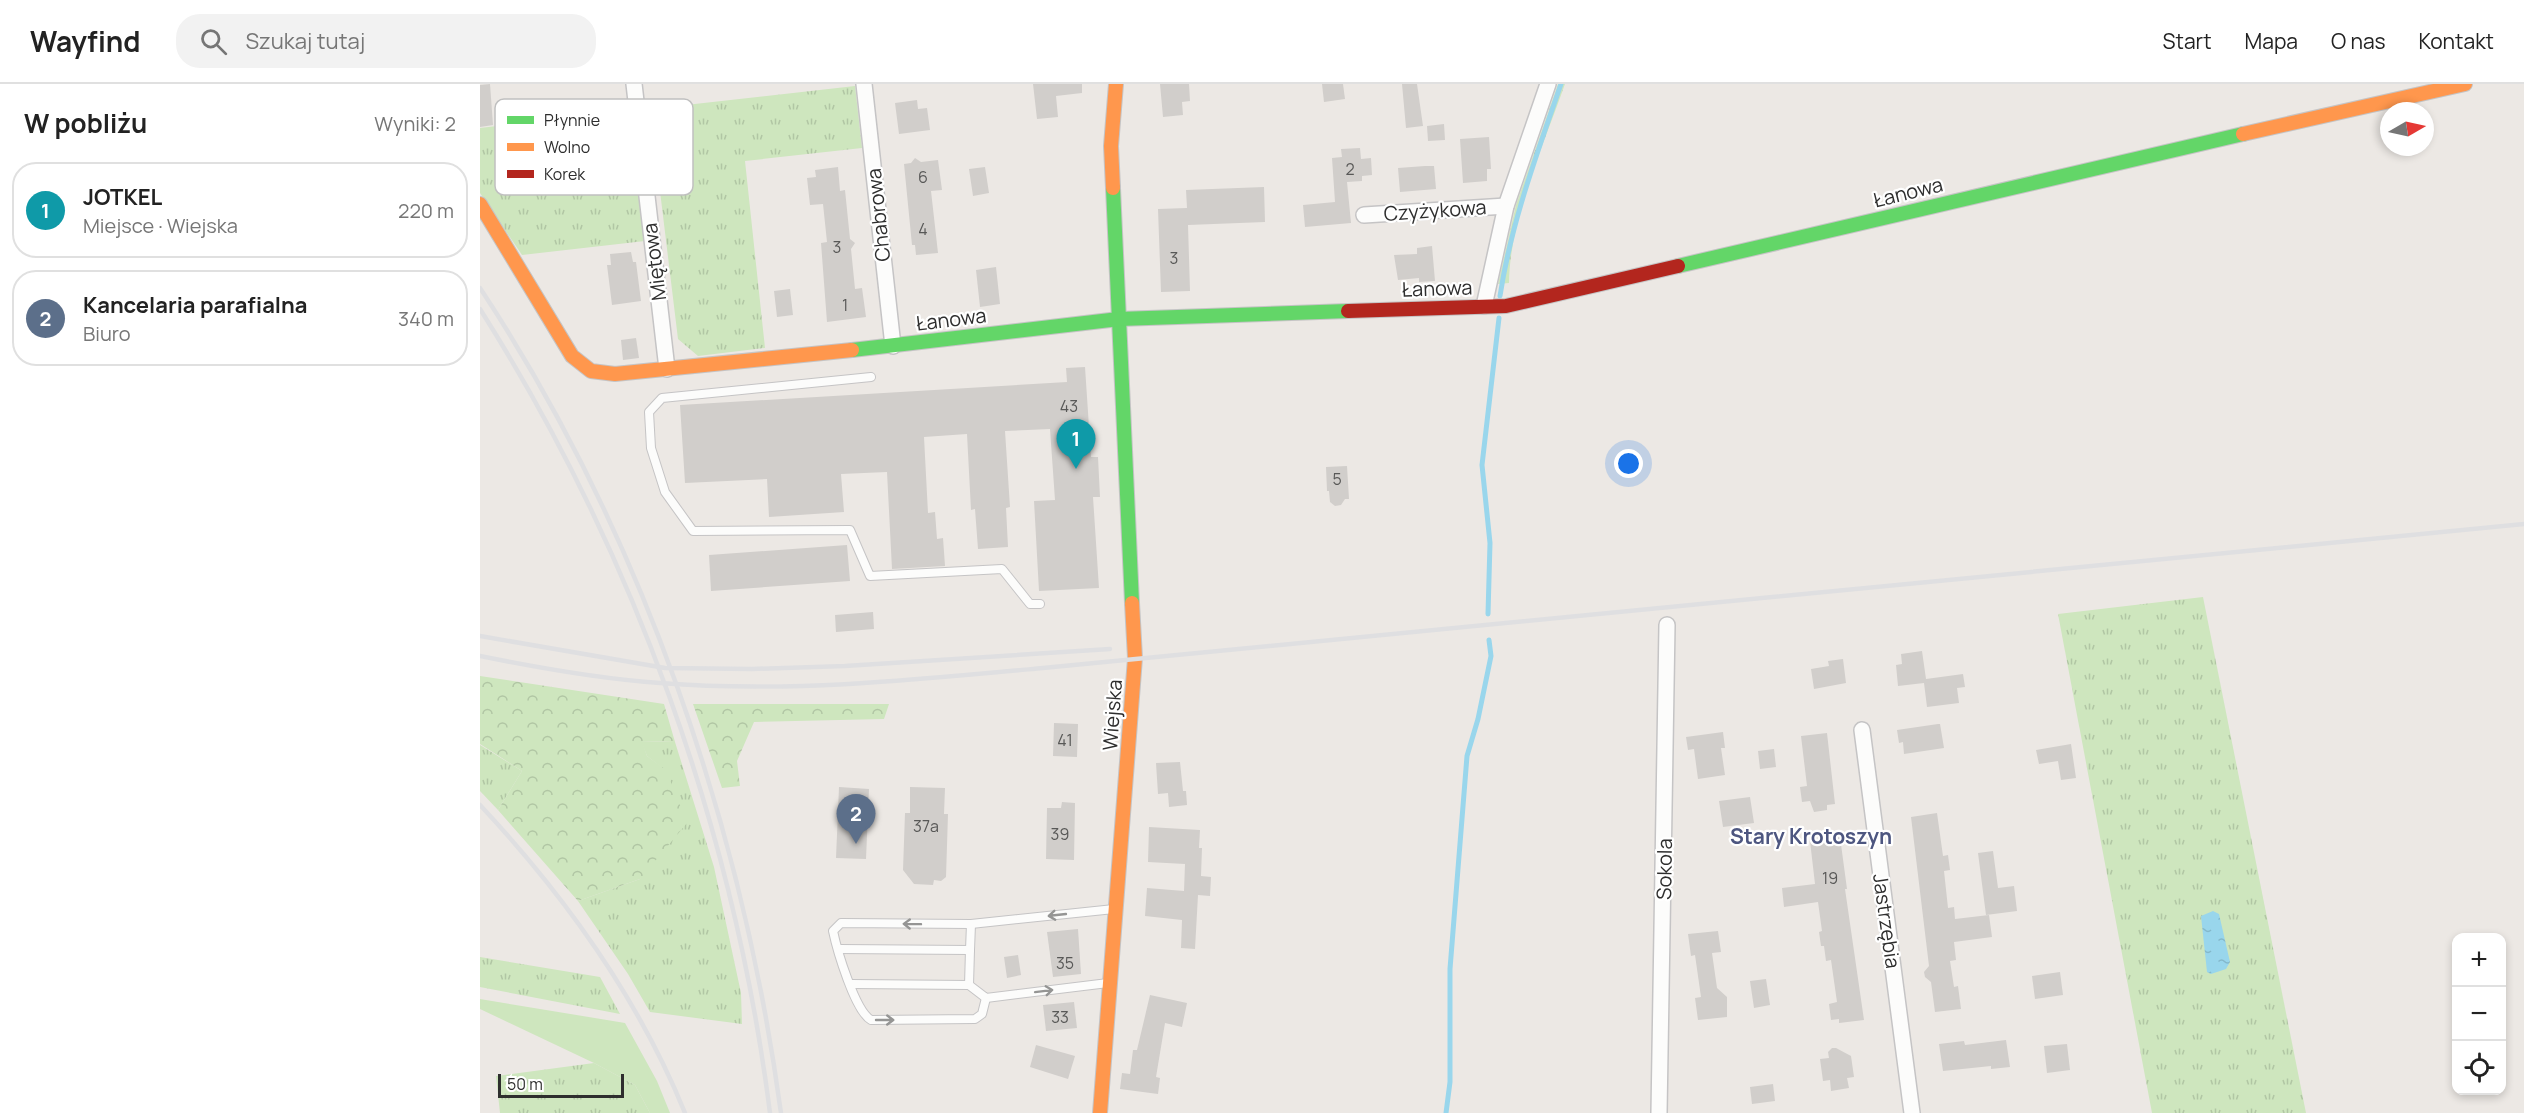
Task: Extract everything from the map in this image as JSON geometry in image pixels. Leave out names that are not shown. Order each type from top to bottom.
[{"type":"street","name":"Miętowa","points":[[633,84],[635,99]]},
{"type":"street","name":"Chabrowa","points":[[864,84],[892,346]]},
{"type":"street","name":"Wiejska","points":[[1100,1113],[1136,658],[1111,146],[1116,84]]},
{"type":"street","name":"Czyżykowa","points":[[1484,306],[1506,206],[1548,84]]},
{"type":"street","name":"Łanowa","points":[[480,204],[572,356],[583,368],[607,374],[892,346],[1119,319],[1506,306],[2465,84]]},
{"type":"street","name":"Miętowa","points":[[646,195],[667,369]]},
{"type":"street","name":"Czyżykowa","points":[[1364,215],[1506,206]]},
{"type":"street","name":"Sokola","points":[[1659,1113],[1666,625]]},
{"type":"street","name":"Jastrzębia","points":[[1862,730],[1912,1113]]},
{"type":"lane","points":[[871,377],[662,398],[649,412],[651,448],[665,492],[693,531],[850,531],[870,576],[1002,569],[1030,604],[1040,604]]},
{"type":"lane","points":[[986,998],[982,1014],[975,1019],[871,1020],[861,1009],[833,931],[841,923],[971,924],[1115,909]]},
{"type":"lane","points":[[969,985],[971,924]]},
{"type":"lane","points":[[839,949],[970,950]]},
{"type":"lane","points":[[851,984],[969,985],[986,998],[1109,983]]},
{"type":"green space","points":[[1558,84],[1565,84],[1521,207],[1515,232],[1509,283],[1498,284],[1516,205]]},
{"type":"green space","points":[[855,86],[862,148],[745,161],[765,348],[698,356],[678,339],[660,195],[693,195],[693,104]]},
{"type":"green space","points":[[495,126],[495,195],[640,195],[645,241],[522,255],[480,193],[480,128]]},
{"type":"green space","points":[[2203,597],[2306,1113],[2152,1113],[2058,614]]},
{"type":"green space","points":[[480,676],[664,704],[675,742],[642,741],[647,756],[666,770],[687,823],[640,879],[578,901],[498,810],[522,771],[480,744]]},
{"type":"green space","points":[[693,704],[889,704],[884,719],[754,722],[737,761],[740,786],[722,788]]},
{"type":"green space","points":[[641,741],[675,742],[714,867],[741,993],[742,1024],[650,1012],[628,974],[578,901],[640,879],[666,771],[647,756]]},
{"type":"green space","points":[[480,745],[522,771],[498,810],[480,791]]},
{"type":"green space","points":[[480,957],[600,977],[620,1014],[480,987]]},
{"type":"green space","points":[[480,999],[625,1023],[657,1081],[670,1113],[650,1113],[635,1085],[480,1009]]},
{"type":"green space","points":[[594,1063],[635,1085],[650,1113],[500,1113],[496,1076]]},
{"type":"water","points":[[2213,911],[2219,914],[2230,962],[2226,969],[2211,974],[2207,972],[2201,916]]},
{"type":"building","points":[[490,84],[493,125],[480,127],[480,85]]},
{"type":"building","points":[[1033,84],[1082,84],[1082,93],[1056,96],[1058,117],[1037,119]]},
{"type":"building","points":[[1160,84],[1189,84],[1190,101],[1182,102],[1183,115],[1163,117]]},
{"type":"building","points":[[1322,84],[1343,84],[1345,99],[1324,102]]},
{"type":"building","points":[[1402,84],[1417,84],[1423,126],[1406,128]]},
{"type":"building","points":[[917,100],[918,109],[927,108],[930,130],[899,134],[895,103]]},
{"type":"building","points":[[1444,124],[1445,140],[1428,141],[1427,126]]},
{"type":"building","points":[[1489,137],[1491,169],[1487,169],[1487,181],[1463,183],[1460,139]]},
{"type":"building","points":[[1360,148],[1361,159],[1371,158],[1372,175],[1362,176],[1362,181],[1347,182],[1351,223],[1305,227],[1303,205],[1335,202],[1332,158],[1342,157],[1341,149]]},
{"type":"building","points":[[915,158],[921,162],[938,160],[942,190],[931,191],[938,253],[916,255],[915,245],[912,245],[904,164],[911,163]]},
{"type":"building","points":[[1434,166],[1436,189],[1400,192],[1398,168]]},
{"type":"building","points":[[838,167],[840,191],[845,190],[850,239],[855,243],[851,249],[855,289],[862,288],[866,317],[827,322],[821,243],[827,242],[823,204],[810,205],[807,178],[816,177],[815,170]]},
{"type":"building","points":[[985,167],[989,193],[973,196],[969,169]]},
{"type":"building","points":[[1264,187],[1265,222],[1188,225],[1190,291],[1161,292],[1158,209],[1187,208],[1186,190]]},
{"type":"building","points":[[1432,246],[1435,281],[1419,282],[1419,278],[1398,280],[1394,255],[1417,254],[1417,248]]},
{"type":"building","points":[[631,252],[633,262],[636,262],[641,301],[612,305],[607,265],[611,265],[610,254]]},
{"type":"building","points":[[996,267],[1000,304],[980,307],[976,270]]},
{"type":"building","points":[[790,289],[793,315],[777,317],[774,291]]},
{"type":"building","points":[[636,338],[639,358],[623,360],[621,340]]},
{"type":"building","points":[[1085,367],[1091,457],[1098,457],[1100,497],[1093,497],[1099,588],[1039,591],[1034,501],[1055,500],[1050,429],[1005,431],[1010,507],[1006,508],[1008,547],[978,549],[975,509],[971,510],[967,434],[924,437],[928,513],[935,512],[937,539],[943,538],[945,566],[892,569],[887,472],[841,474],[844,512],[769,517],[767,479],[685,483],[680,405],[1067,382],[1066,368]]},
{"type":"building","points":[[1347,466],[1349,499],[1335,506],[1330,502],[1329,491],[1327,491],[1326,467]]},
{"type":"building","points":[[847,545],[850,581],[711,591],[709,555]]},
{"type":"building","points":[[873,612],[874,629],[836,632],[835,615]]},
{"type":"building","points":[[1922,651],[1926,679],[1963,674],[1965,687],[1957,688],[1959,703],[1927,707],[1924,683],[1898,686],[1896,665],[1902,664],[1901,654]]},
{"type":"building","points":[[1843,659],[1846,683],[1814,689],[1811,669],[1829,666],[1828,661]]},
{"type":"building","points":[[1054,723],[1078,724],[1077,757],[1053,756]]},
{"type":"building","points":[[1940,724],[1944,748],[1904,754],[1903,742],[1899,743],[1897,730]]},
{"type":"building","points":[[1723,732],[1725,748],[1721,748],[1725,775],[1698,779],[1694,749],[1688,750],[1686,737]]},
{"type":"building","points":[[1827,733],[1835,804],[1827,805],[1827,810],[1814,812],[1810,801],[1802,802],[1800,787],[1807,786],[1801,736]]},
{"type":"building","points":[[2071,744],[2076,778],[2061,780],[2058,761],[2039,764],[2036,750]]},
{"type":"building","points":[[1774,749],[1776,767],[1760,769],[1758,751]]},
{"type":"building","points":[[1180,762],[1187,805],[1169,807],[1168,793],[1158,794],[1156,763]]},
{"type":"building","points":[[839,787],[869,789],[866,859],[836,858]]},
{"type":"building","points":[[910,787],[945,788],[944,814],[948,814],[946,877],[941,881],[934,880],[933,885],[914,884],[903,870],[905,813],[910,813]]},
{"type":"building","points":[[1750,797],[1754,823],[1723,827],[1719,801]]},
{"type":"building","points":[[1062,802],[1075,803],[1074,860],[1046,859],[1047,808],[1061,808]]},
{"type":"building","points":[[1937,813],[1943,856],[1948,855],[1950,870],[1944,871],[1948,908],[1954,907],[1955,919],[1989,915],[1992,937],[1954,942],[1956,960],[1950,961],[1954,987],[1958,986],[1961,1009],[1935,1012],[1931,982],[1925,977],[1924,972],[1929,966],[1911,817]]},
{"type":"building","points":[[1149,827],[1200,830],[1201,876],[1211,877],[1210,896],[1198,895],[1195,949],[1181,948],[1182,920],[1145,916],[1147,888],[1184,891],[1185,864],[1148,862]]},
{"type":"building","points":[[1840,837],[1847,889],[1845,889],[1864,1020],[1839,1023],[1839,1019],[1831,1020],[1829,1004],[1837,1002],[1831,960],[1826,961],[1824,946],[1821,946],[1819,932],[1822,931],[1818,902],[1784,907],[1782,888],[1815,884],[1810,841]]},
{"type":"building","points":[[1993,851],[1998,888],[2014,886],[2017,911],[1986,915],[1978,853]]},
{"type":"building","points":[[1078,929],[1081,974],[1053,977],[1047,932]]},
{"type":"building","points":[[1718,931],[1721,952],[1712,953],[1717,988],[1727,997],[1727,1017],[1698,1020],[1695,998],[1701,997],[1695,955],[1691,956],[1688,934]]},
{"type":"building","points":[[1018,955],[1021,975],[1007,978],[1004,957]]},
{"type":"building","points":[[2060,972],[2063,995],[2035,999],[2032,976]]},
{"type":"building","points":[[1766,979],[1770,1005],[1754,1008],[1750,981]]},
{"type":"building","points":[[1150,995],[1187,1003],[1182,1027],[1165,1023],[1156,1077],[1160,1078],[1158,1094],[1120,1089],[1122,1073],[1130,1074],[1133,1050],[1137,1050]]},
{"type":"building","points":[[1074,1002],[1077,1028],[1046,1031],[1043,1005]]},
{"type":"building","points":[[2006,1040],[2010,1067],[1991,1069],[1991,1066],[1943,1071],[1939,1044],[1964,1041],[1965,1045]]},
{"type":"building","points":[[2067,1044],[2070,1070],[2047,1073],[2044,1046]]},
{"type":"building","points":[[1036,1045],[1075,1056],[1068,1079],[1030,1067]]},
{"type":"building","points":[[1832,1048],[1851,1056],[1854,1077],[1847,1078],[1849,1088],[1831,1091],[1830,1080],[1823,1081],[1820,1059],[1829,1058],[1828,1052]]},
{"type":"building","points":[[1773,1084],[1775,1101],[1752,1104],[1750,1087]]},
{"type":"waterway","points":[[1500,296],[1518,215],[1561,84]]},
{"type":"waterway","points":[[1488,614],[1490,543],[1482,465],[1499,318]]},
{"type":"waterway","points":[[1446,1113],[1450,1082],[1450,969],[1467,756],[1478,719],[1491,656],[1489,640]]},
{"type":"railway","points":[[480,288],[538,382],[589,479],[636,580],[676,684],[711,790],[740,897],[763,1005],[781,1113]]},
{"type":"railway","points":[[480,309],[535,401],[585,497],[630,595],[669,695],[703,798],[731,902],[753,1007],[770,1113]]},
{"type":"railway","points":[[480,656],[615,679],[660,683],[756,687],[852,684],[1043,668],[2524,524]]},
{"type":"railway","points":[[480,636],[665,668],[752,669],[845,666],[1110,649]]},
{"type":"railway","points":[[480,805],[541,875],[597,950],[645,1029],[685,1113]]},
{"type":"traffic: fast","points":[[1678,266],[2243,134]]},
{"type":"traffic: fast","points":[[1113,188],[1132,603]]},
{"type":"traffic: fast","points":[[852,350],[1119,319],[1348,311]]},
{"type":"traffic: slow","points":[[1113,188],[1111,146],[1116,84]]},
{"type":"traffic: slow","points":[[2243,134],[2465,84]]},
{"type":"traffic: slow","points":[[480,204],[572,356],[591,371],[615,374],[852,350]]},
{"type":"traffic: slow","points":[[1100,1113],[1135,658],[1132,603]]},
{"type":"traffic: jam","points":[[1348,311],[1506,306],[1678,266]]},
{"type":"place","name":"JOTKEL","points":[[1076,469]]},
{"type":"place","name":"Kancelaria parafialna","points":[[856,844]]},
{"type":"district","name":"Stary Krotoszyn","points":[[1811,836]]}]
